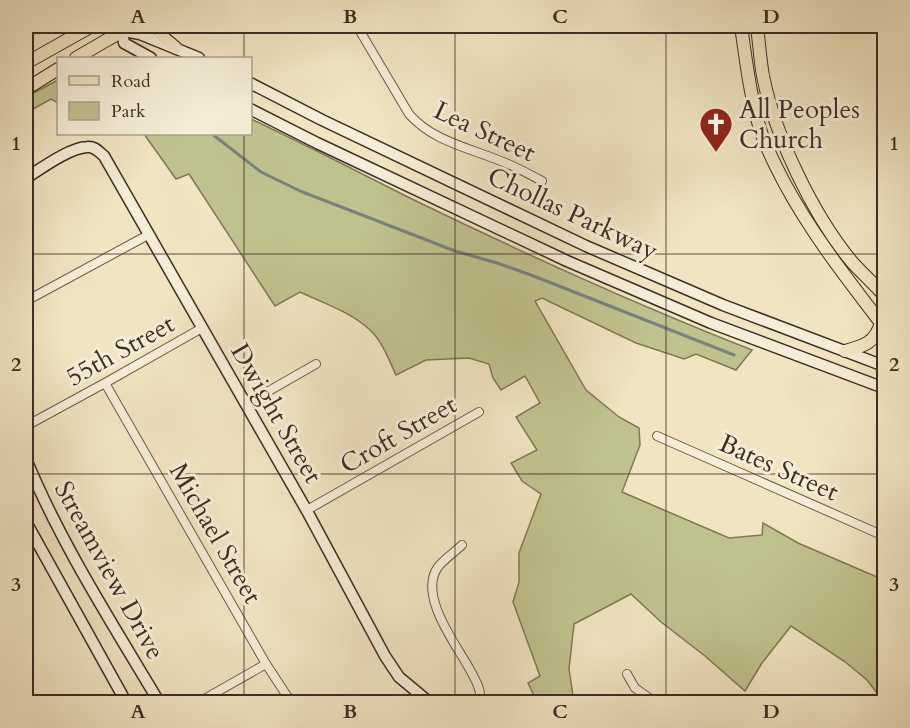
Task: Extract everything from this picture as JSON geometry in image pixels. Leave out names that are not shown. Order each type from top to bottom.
[{"type":"main road","points":[[26,63],[94,26],[126,28],[198,57]]},
{"type":"main road","points":[[157,26],[164,38],[176,48]]},
{"type":"main road","points":[[741,26],[748,84],[761,132],[778,172],[795,204],[822,245],[849,284],[883,325],[877,335],[868,342],[845,351]]},
{"type":"main road","points":[[757,26],[764,77],[776,120],[801,180],[825,223],[851,260],[885,295]]},
{"type":"main road","points":[[78,57],[126,28]]},
{"type":"main road","points":[[126,28],[124,43],[149,57]]},
{"type":"main road","points":[[26,88],[57,70]]},
{"type":"main road","name":"Chollas Parkway","points":[[252,84],[322,120],[586,246],[723,305],[885,366]]},
{"type":"main road","name":"Chollas Parkway","points":[[252,110],[577,266],[711,323],[885,388]]},
{"type":"main road","name":"Dwight Street","points":[[26,178],[72,151],[88,147],[96,148],[104,156],[307,510],[399,677],[429,702]]},
{"type":"main road","name":"Streamview Drive","points":[[26,459],[39,491],[85,577],[159,702]]},
{"type":"main road","name":"Streamview Drive","points":[[26,522],[126,702]]},
{"type":"street","name":"Lea Street","points":[[357,26],[417,124],[437,136],[509,164],[542,181]]},
{"type":"street","points":[[26,301],[148,235]]},
{"type":"street","name":"55th Street","points":[[26,426],[202,328]]},
{"type":"street","points":[[246,404],[316,364]]},
{"type":"street","name":"Michael Street","points":[[105,383],[266,664],[291,702]]},
{"type":"street","name":"Croft Street","points":[[307,510],[479,412]]},
{"type":"street","name":"Bates Street","points":[[657,436],[885,536]]},
{"type":"street","points":[[462,545],[438,567],[431,590],[435,607],[478,685],[480,702]]},
{"type":"street","points":[[200,702],[266,664]]},
{"type":"street","points":[[627,674],[635,688],[655,702]]},
{"type":"green space","points":[[57,81],[57,102],[51,99],[26,113],[26,97]]},
{"type":"green space","points":[[252,119],[539,259],[752,350],[736,370],[696,354],[684,359],[636,343],[542,298],[535,301],[586,390],[619,417],[639,428],[640,445],[622,492],[729,538],[762,535],[763,523],[798,543],[884,580],[884,702],[867,680],[844,661],[791,626],[762,663],[745,691],[661,622],[631,594],[574,624],[569,669],[574,702],[537,702],[528,683],[540,676],[513,602],[519,582],[519,553],[541,494],[522,481],[511,463],[537,450],[516,417],[540,403],[525,376],[501,390],[493,378],[489,364],[469,358],[426,360],[396,375],[374,334],[346,313],[300,292],[275,306],[189,174],[176,179],[145,135],[252,135]]},
{"type":"waterway","points":[[213,135],[261,172],[300,191],[455,251],[531,275],[734,355]]},
{"type":"place","name":"All Peoples Church","points":[[716,153]]}]
